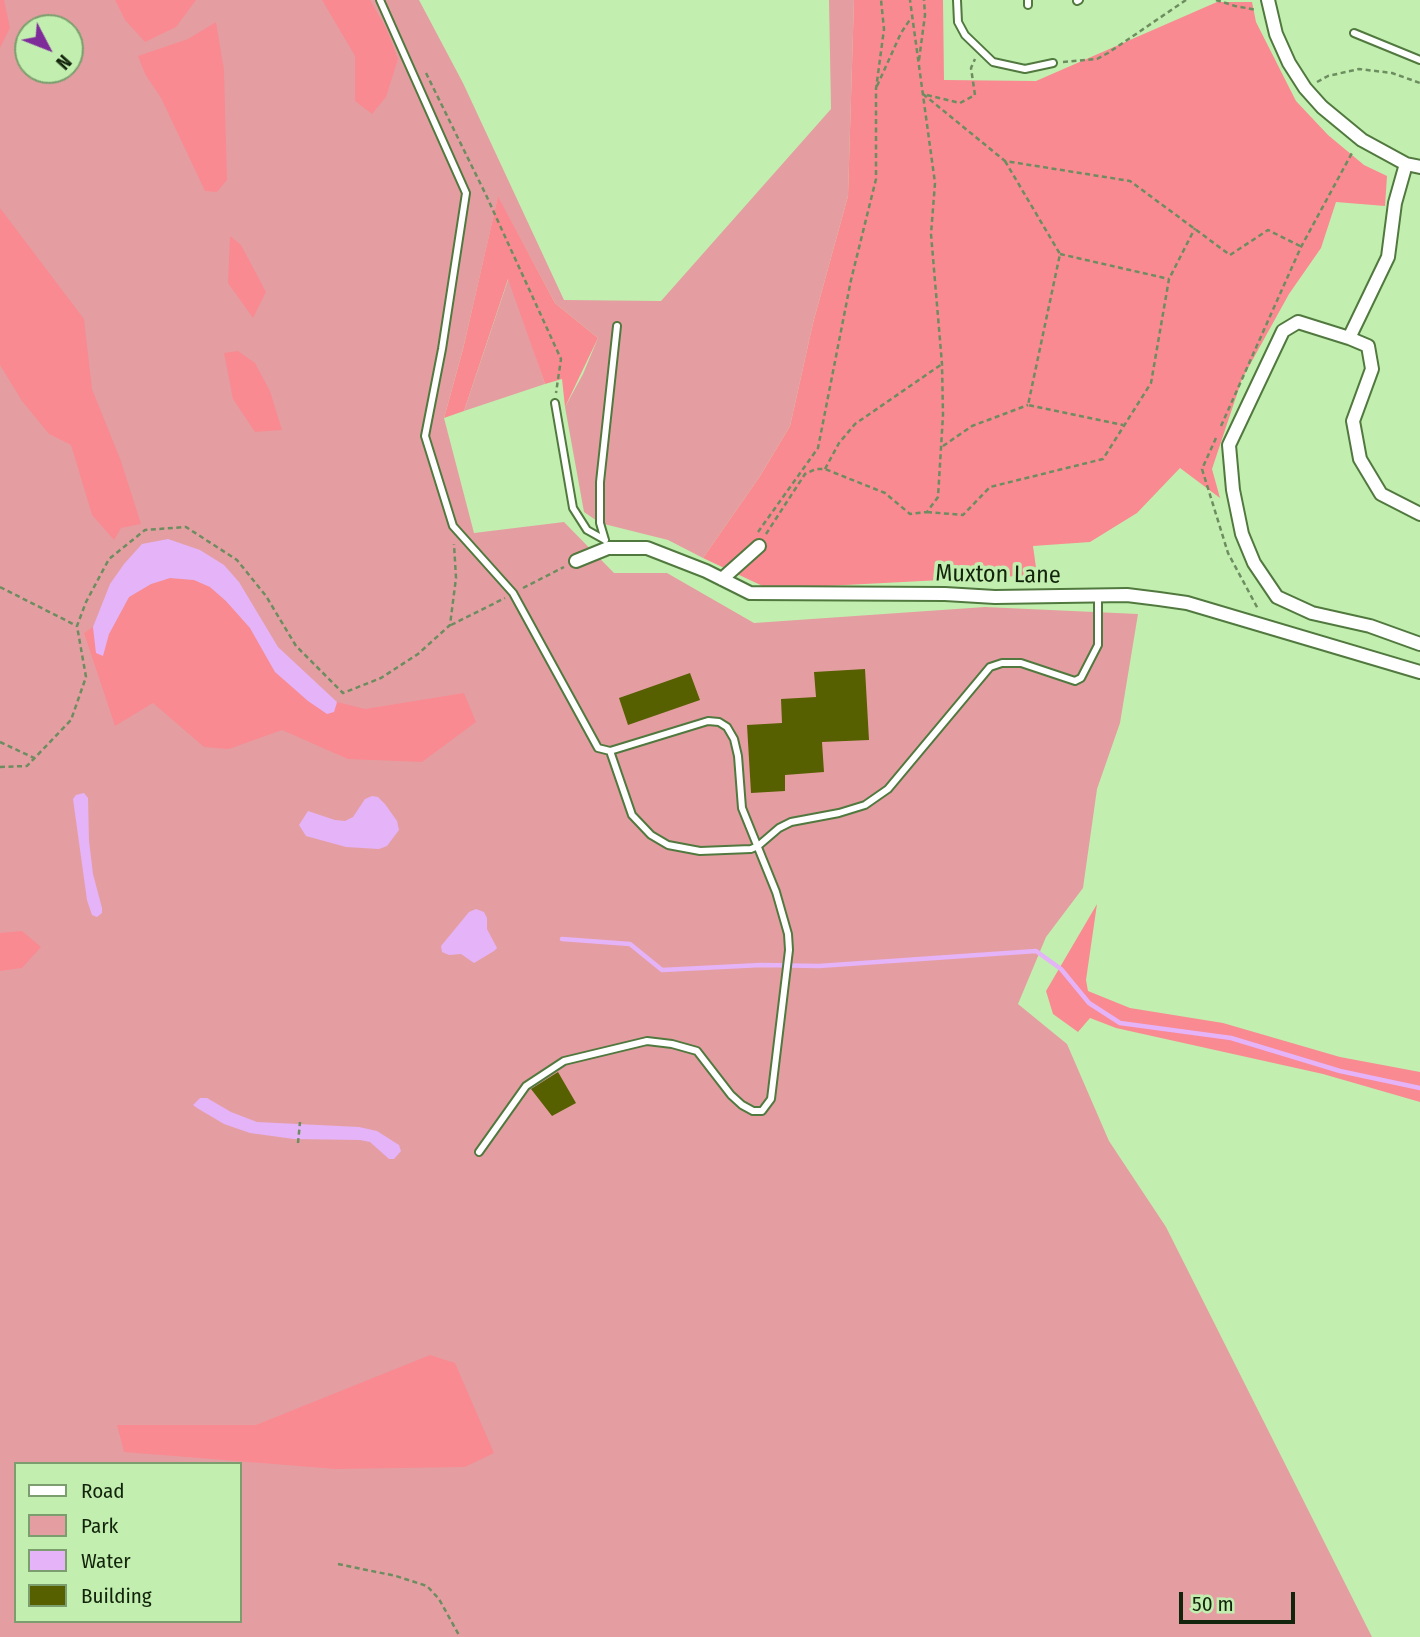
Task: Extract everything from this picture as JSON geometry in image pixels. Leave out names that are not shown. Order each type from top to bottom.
[{"type":"street","points":[[1269,5],[1284,53],[1305,88],[1322,107],[1362,140],[1406,164],[1420,167]]},
{"type":"street","points":[[1349,338],[1388,257],[1395,203],[1406,164]]},
{"type":"street","points":[[1420,514],[1381,494],[1360,459],[1353,421],[1373,369],[1368,346],[1298,322],[1283,331],[1229,445],[1233,489],[1242,534],[1254,562],[1277,597],[1312,613],[1370,626],[1420,644]]},
{"type":"street","name":"Muxton Lane","points":[[576,561],[606,544],[647,548],[750,593],[1098,597],[1128,595],[1187,603],[1420,672]]},
{"type":"street","points":[[722,579],[759,546]]},
{"type":"lane","points":[[380,0],[467,193],[425,436],[453,526],[513,593],[598,748],[610,751],[708,720],[727,727],[734,739],[738,756],[742,807],[776,892],[788,934],[789,950],[771,1099],[762,1111],[753,1111],[731,1095],[697,1051],[647,1041],[564,1061],[554,1067],[526,1086],[479,1152]]},
{"type":"lane","points":[[957,0],[958,22],[965,35],[993,62],[1025,69],[1053,62]]},
{"type":"lane","points":[[1354,33],[1420,60]]},
{"type":"lane","points":[[606,544],[600,523],[600,482],[617,326]]},
{"type":"lane","points":[[555,403],[573,508],[587,530],[606,544]]},
{"type":"lane","points":[[610,751],[632,815],[651,835],[668,845],[700,851],[751,849],[791,822],[865,805],[888,789],[990,667],[1003,663],[1021,663],[1075,681],[1081,678],[1098,645],[1098,597]]},
{"type":"path","points":[[757,532],[818,448],[852,279],[876,179],[876,89],[884,29],[881,0]]},
{"type":"path","points":[[910,0],[935,183],[931,234],[942,364],[938,497],[927,512]]},
{"type":"path","points":[[918,63],[925,15],[924,0]]},
{"type":"path","points":[[1053,62],[1097,59],[1186,0]]},
{"type":"path","points":[[1216,0],[1235,6],[1269,5]]},
{"type":"path","points":[[876,89],[901,33],[911,19]]},
{"type":"path","points":[[923,94],[960,103],[975,95],[971,68],[980,51]]},
{"type":"path","points":[[421,62],[561,359],[555,403]]},
{"type":"path","points":[[1305,88],[1328,76],[1359,69],[1392,73],[1420,83]]},
{"type":"path","points":[[923,94],[1005,161],[1060,254],[1028,405]]},
{"type":"path","points":[[1268,628],[1228,553],[1202,469],[1301,247],[1348,159]]},
{"type":"path","points":[[1005,161],[1130,181],[1230,255],[1268,230],[1301,247]]},
{"type":"path","points":[[759,546],[805,474],[816,469],[825,469],[885,493],[910,514],[927,512],[963,515],[990,487],[1103,459],[1151,383],[1169,279],[1195,228]]},
{"type":"path","points":[[1060,254],[1169,279]]},
{"type":"path","points":[[825,469],[839,443],[855,424],[942,364]]},
{"type":"path","points":[[941,447],[972,426],[1028,405],[1124,425]]},
{"type":"path","points":[[0,767],[27,766],[71,720],[86,677],[77,626],[86,602],[109,559],[145,530],[186,527],[237,560],[266,596],[296,646],[343,693],[381,678],[418,654],[450,625],[456,578],[453,526]]},
{"type":"path","points":[[0,587],[77,626]]},
{"type":"path","points":[[0,742],[34,758]]},
{"type":"path","points":[[298,1143],[300,1122]]},
{"type":"path","points":[[338,1564],[396,1576],[427,1586],[439,1599],[460,1637]]},
{"type":"green space","points":[[0,0],[419,0],[463,83],[564,300],[661,301],[831,109],[829,0],[854,0],[848,196],[813,323],[790,426],[760,476],[703,558],[668,540],[600,523],[584,512],[565,407],[598,338],[555,303],[498,197],[444,418],[474,533],[564,522],[614,573],[667,573],[754,623],[985,607],[1138,614],[1120,723],[1097,789],[1083,888],[1046,937],[1018,1004],[1067,1044],[1109,1141],[1166,1227],[1372,1637],[0,1637]]},
{"type":"green space","points":[[509,277],[545,384],[464,411]]},
{"type":"shaded area","points":[[0,0],[4,0],[10,28],[0,48]]},
{"type":"shaded area","points":[[115,0],[196,0],[176,27],[145,42],[125,20]]},
{"type":"shaded area","points":[[322,0],[370,0],[386,28],[398,59],[386,97],[372,114],[355,101],[355,56]]},
{"type":"shaded area","points":[[854,0],[943,0],[944,80],[1036,81],[1217,2],[1252,2],[1256,22],[1296,101],[1328,135],[1364,165],[1387,176],[1385,206],[1336,202],[1321,248],[1289,294],[1242,379],[1212,469],[1220,498],[1180,468],[1137,513],[1090,542],[1033,546],[1037,575],[769,589],[703,558],[760,476],[790,426],[813,323],[848,196]]},
{"type":"shaded area","points":[[216,22],[224,70],[227,180],[217,192],[205,191],[138,56],[188,39]]},
{"type":"shaded area","points":[[498,196],[555,303],[598,338],[565,407],[562,379],[545,384],[508,279],[464,411],[444,418],[463,349]]},
{"type":"shaded area","points":[[0,208],[84,319],[92,389],[121,461],[141,524],[121,528],[114,540],[92,515],[71,445],[49,434],[22,401],[0,365]]},
{"type":"shaded area","points":[[230,236],[241,245],[266,292],[253,318],[228,283]]},
{"type":"shaded area","points":[[238,351],[255,363],[270,391],[282,430],[255,432],[233,399],[224,353]]},
{"type":"shaded area","points":[[170,578],[194,580],[210,587],[250,628],[275,672],[334,712],[337,702],[365,709],[464,693],[476,722],[422,762],[348,759],[282,730],[229,749],[204,747],[153,703],[115,726],[84,633],[93,627],[96,653],[129,597],[151,584]]},
{"type":"shaded area","points":[[1097,904],[1086,980],[1088,991],[1130,1008],[1223,1023],[1340,1057],[1420,1072],[1420,1102],[1323,1074],[1116,1028],[1090,1018],[1078,1032],[1053,1014],[1046,991]]},
{"type":"shaded area","points":[[22,931],[41,947],[22,968],[0,971],[0,933]]},
{"type":"shaded area","points":[[430,1355],[455,1363],[494,1453],[465,1467],[336,1469],[124,1452],[117,1425],[256,1425]]},
{"type":"water","points":[[168,539],[200,550],[224,565],[239,582],[278,647],[337,702],[334,712],[327,714],[275,672],[250,628],[210,587],[194,580],[170,578],[151,584],[129,597],[109,634],[103,656],[96,653],[93,627],[110,584],[142,544]]},
{"type":"water","points":[[84,793],[88,798],[93,874],[102,908],[102,913],[97,917],[92,915],[87,900],[73,799]]},
{"type":"water","points":[[378,797],[385,804],[397,821],[399,830],[387,846],[379,849],[346,847],[306,836],[299,825],[308,811],[345,821],[353,817],[365,799]]},
{"type":"water","points":[[476,909],[484,912],[487,929],[497,948],[474,963],[461,954],[449,955],[442,952],[441,946],[469,912]]},
{"type":"water","points":[[200,1098],[207,1098],[231,1112],[257,1122],[359,1127],[377,1131],[399,1145],[401,1151],[394,1159],[389,1159],[370,1142],[360,1140],[294,1139],[250,1133],[224,1124],[197,1108],[193,1105]]},
{"type":"building","points":[[865,669],[869,740],[822,742],[824,772],[785,775],[785,791],[751,793],[747,725],[782,723],[781,699],[816,697],[814,672]]},
{"type":"building","points":[[690,673],[700,700],[628,725],[619,698]]},
{"type":"building","points":[[558,1072],[576,1103],[552,1116],[531,1089]]},
{"type":"waterway","points":[[562,939],[630,944],[662,970],[761,965],[819,966],[1036,951],[1061,969],[1089,1003],[1120,1023],[1231,1038],[1340,1071],[1420,1088]]}]
